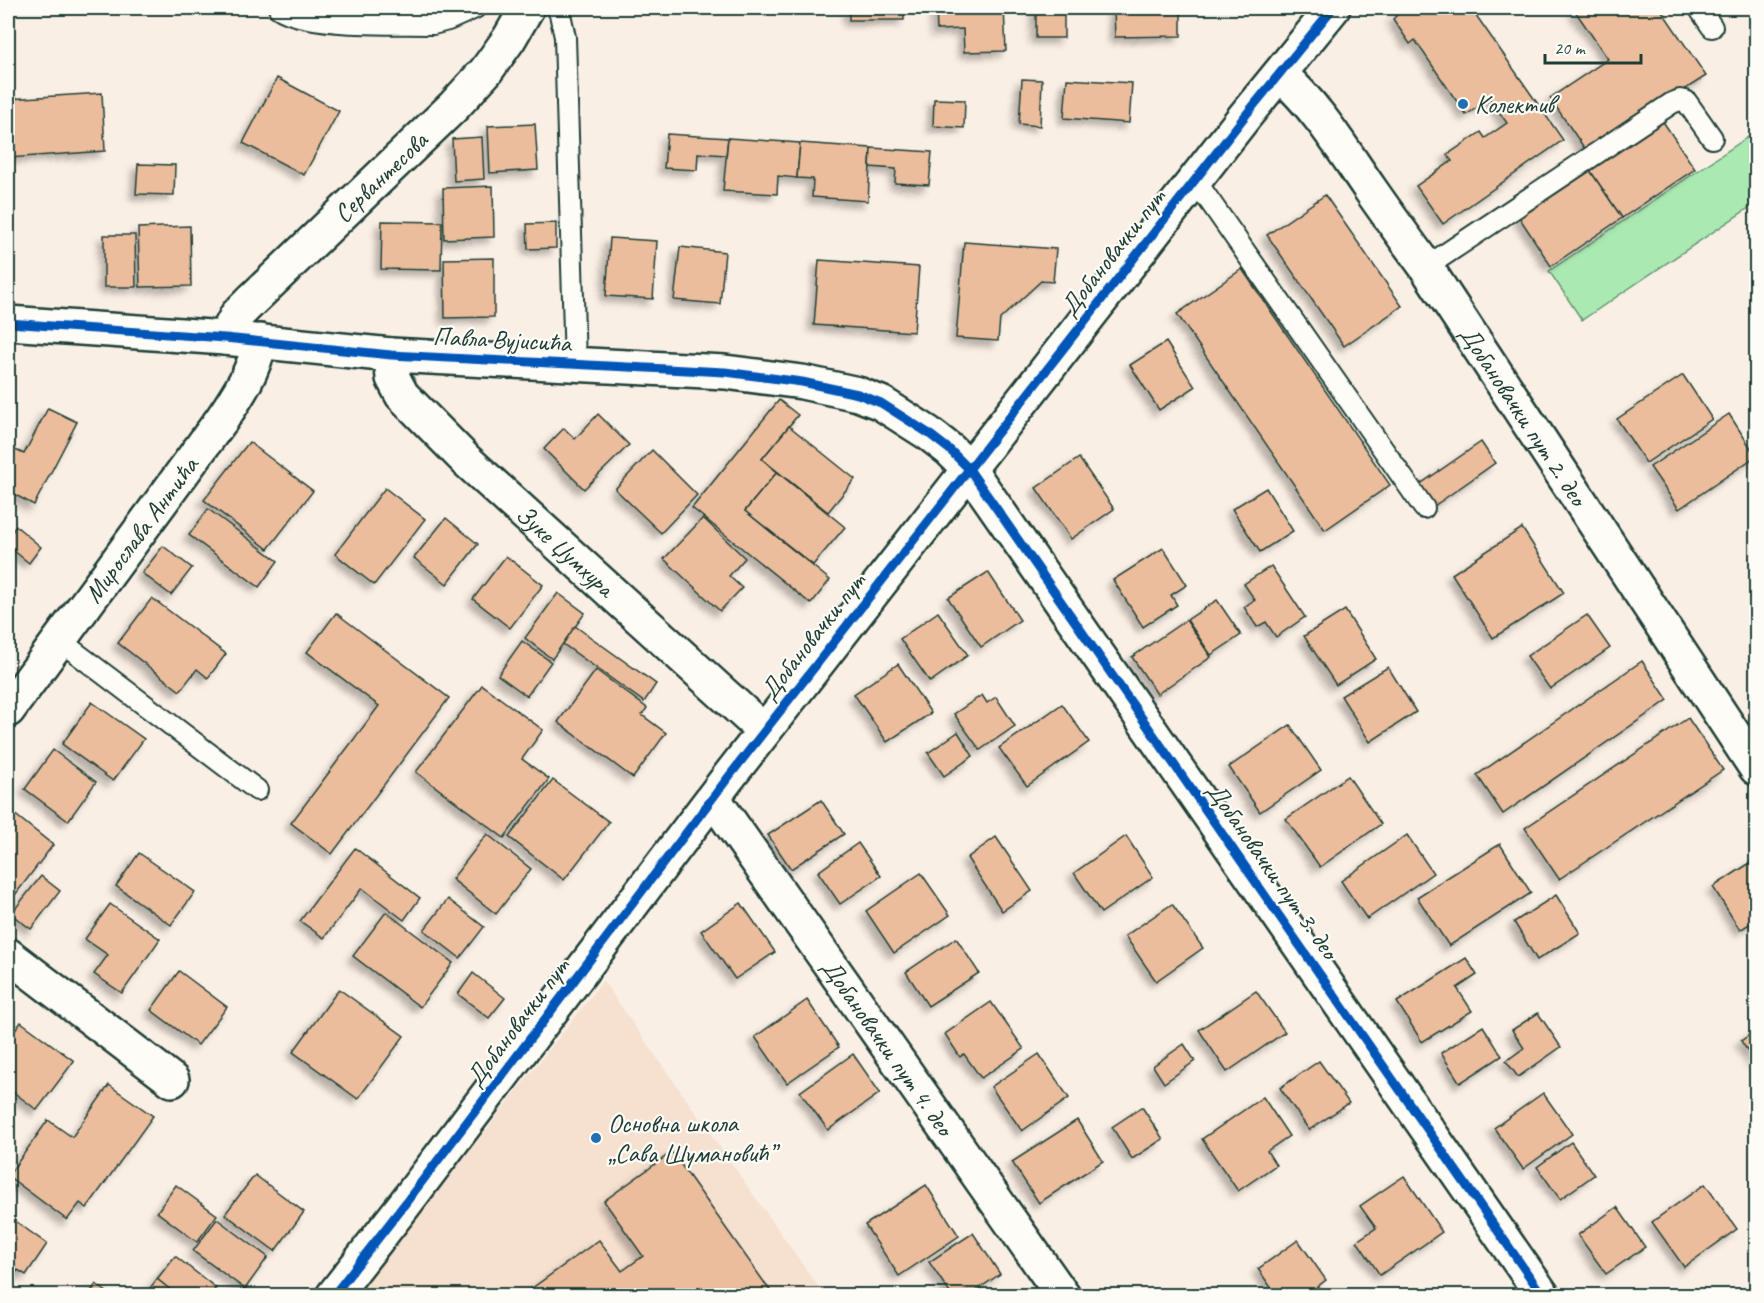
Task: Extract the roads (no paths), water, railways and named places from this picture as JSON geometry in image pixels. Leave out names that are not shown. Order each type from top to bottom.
[{"type":"street","name":"Сервантесова","points":[[225,338],[237,315],[454,106],[486,71],[509,39],[527,8]]},
{"type":"street","name":"Добановачки пут","points":[[333,1296],[764,731],[1195,180],[1333,8]]},
{"type":"street","name":"Добановачки пут 2. део","points":[[1280,74],[1301,92],[1322,117],[1426,267],[1756,768]]},
{"type":"street","name":"Павла Вујисића","points":[[8,323],[225,338],[391,355],[725,372],[802,382],[858,394],[881,403],[901,414],[950,450],[969,469]]},
{"type":"street","name":"Мирослава Антића","points":[[8,710],[222,419],[250,374],[260,341]]},
{"type":"street","name":"Зуке Џумхура","points":[[391,355],[393,378],[402,395],[467,461],[764,731]]},
{"type":"street","name":"Добановачки пут 3. део","points":[[969,469],[1543,1296]]},
{"type":"street","name":"Добановачки пут 4. део","points":[[713,798],[1063,1296]]},
{"type":"street","points":[[8,955],[172,1080]]},
{"type":"lane","points":[[279,8],[299,17],[325,21],[433,24],[475,8]]},
{"type":"lane","points":[[557,8],[566,37],[575,364]]},
{"type":"lane","points":[[1699,8],[1712,27]]},
{"type":"lane","points":[[1426,267],[1672,103],[1680,100],[1686,102],[1712,138]]},
{"type":"lane","points":[[1195,180],[1424,508]]},
{"type":"lane","points":[[59,640],[257,790]]},
{"type":"place","name":"Колектив","points":[[1463,104]]},
{"type":"place","name":"Основна школа „Сава Шумановић”","points":[[596,1138]]}]
